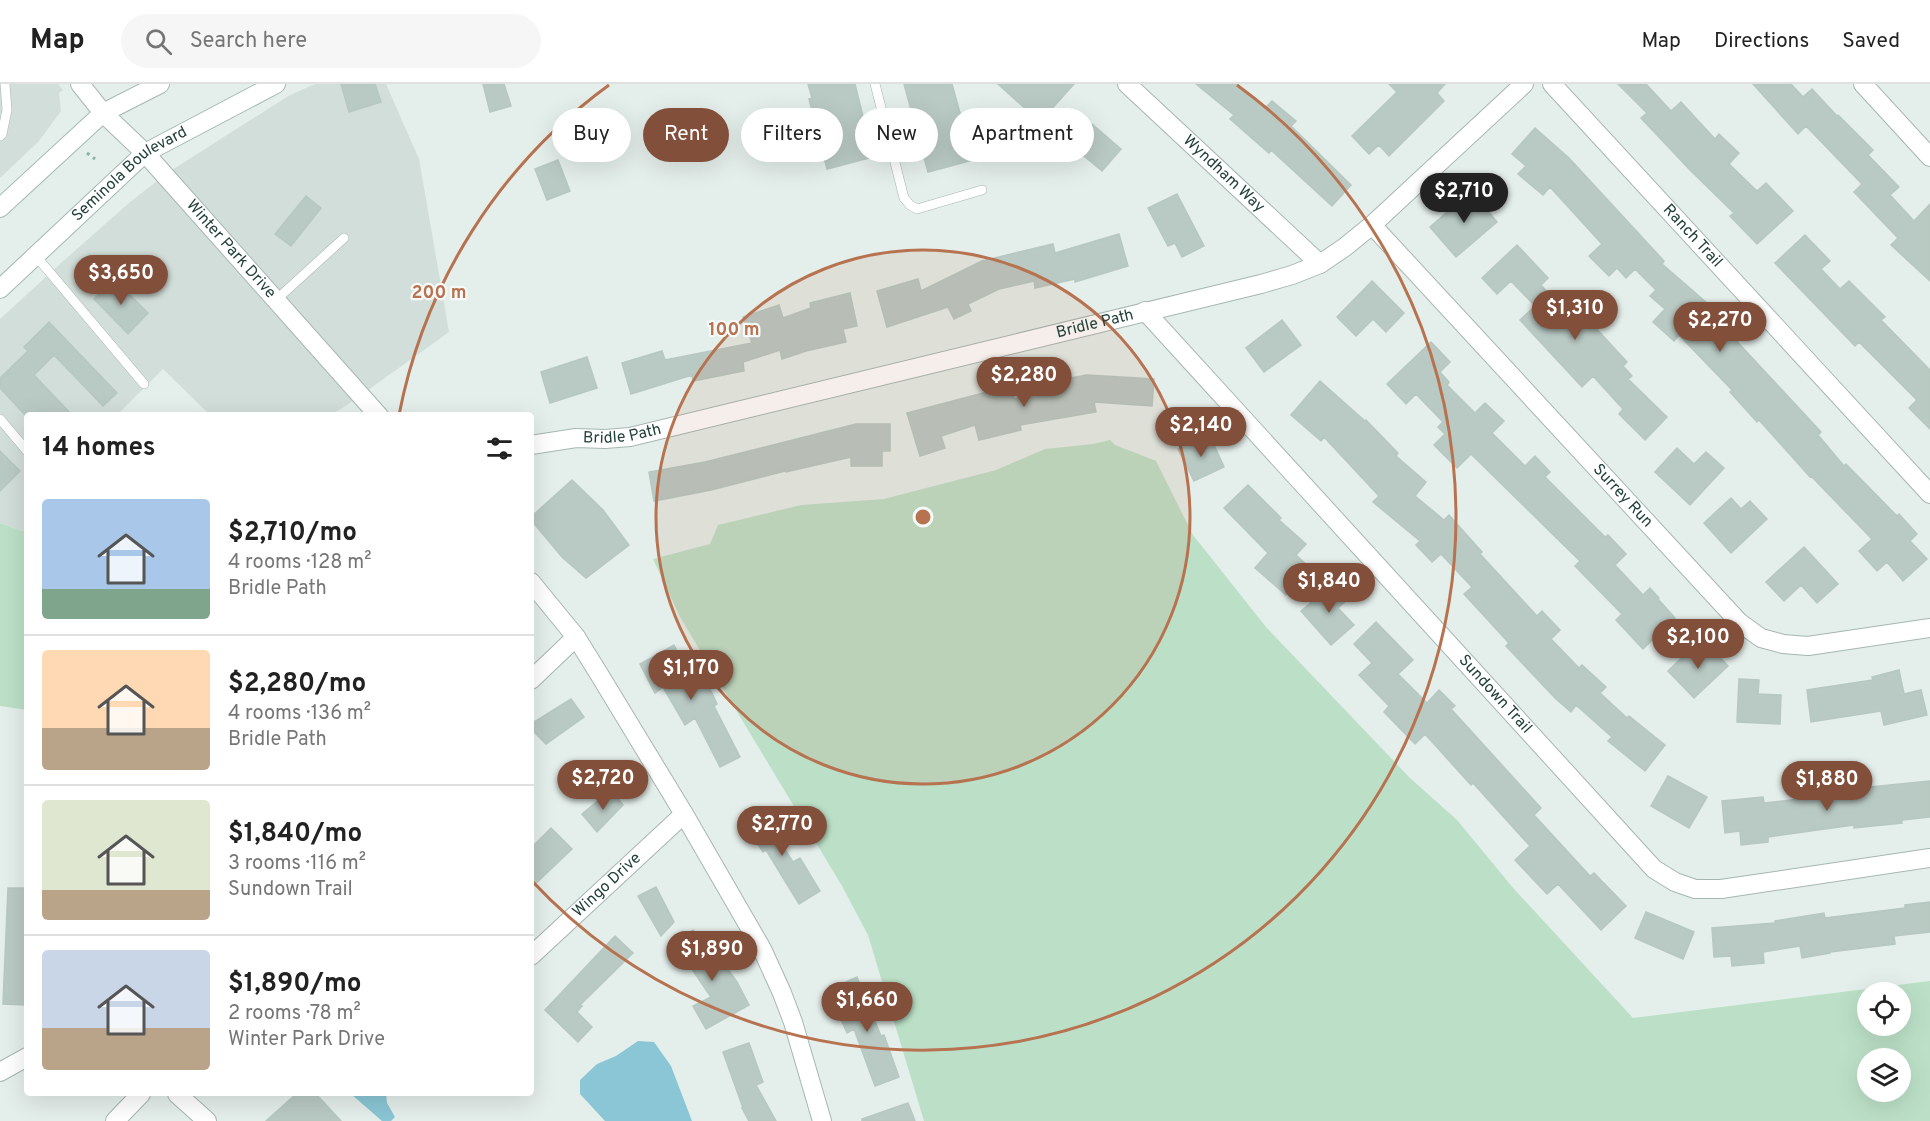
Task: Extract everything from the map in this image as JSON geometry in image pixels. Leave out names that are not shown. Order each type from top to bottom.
[{"type":"street","name":"Winter Park Drive","points":[[80,84],[103,113],[145,153],[375,412]]},
{"type":"street","points":[[0,208],[103,113],[160,84]]},
{"type":"street","name":"Seminola Boulevard","points":[[0,289],[145,153],[276,84]]},
{"type":"street","name":"Wyndham Way","points":[[1127,84],[1320,264]]},
{"type":"street","name":"Bridle Path","points":[[534,445],[576,438],[630,437],[1292,275],[1320,264],[1372,225],[1524,84]]},
{"type":"street","name":"Ranch Trail","points":[[1552,84],[1930,494]]},
{"type":"street","points":[[1863,84],[1930,157]]},
{"type":"street","name":"Surrey Run","points":[[1372,225],[1739,622],[1761,638],[1783,644],[1808,646],[1930,628]]},
{"type":"street","name":"Sundown Trail","points":[[1145,311],[1654,869],[1675,882],[1695,889],[1721,889],[1930,858]]},
{"type":"street","points":[[534,586],[576,637],[684,814],[762,950],[792,1022],[822,1121]]},
{"type":"street","points":[[534,677],[576,637]]},
{"type":"street","name":"Wingo Drive","points":[[534,953],[684,814]]},
{"type":"street","points":[[0,1072],[24,1059]]},
{"type":"street","points":[[117,1120],[139,1096]]},
{"type":"street","points":[[179,1096],[207,1121]]},
{"type":"lane","points":[[0,136],[7,110],[4,84]]},
{"type":"lane","points":[[875,84],[904,198],[910,205],[917,209],[982,190]]},
{"type":"lane","points":[[276,300],[344,238]]},
{"type":"lane","points":[[36,256],[144,384]]},
{"type":"lane","points":[[0,419],[24,447]]},
{"type":"path","points":[[85,152],[95,159]]},
{"type":"shaded area","points":[[0,84],[58,84],[63,90],[59,93],[61,111],[39,141],[0,178]]},
{"type":"shaded area","points":[[315,84],[386,84],[419,159],[449,332],[368,390],[172,170],[290,95]]},
{"type":"shaded area","points":[[157,181],[353,401],[336,412],[207,412],[163,369],[120,412],[24,412],[24,531],[0,523],[0,319],[129,203]]},
{"type":"green space","points":[[1110,440],[1115,445],[1156,461],[1193,535],[1266,627],[1410,778],[1457,820],[1514,889],[1633,1018],[1857,990],[1857,1036],[1911,1036],[1911,983],[1930,981],[1930,1121],[924,1121],[868,935],[842,886],[680,617],[653,559],[710,544],[718,525],[801,505],[884,499],[996,470],[1045,449]]},
{"type":"green space","points":[[0,523],[24,531],[24,710],[0,706]]},
{"type":"water","points":[[638,1041],[654,1042],[671,1066],[692,1121],[605,1121],[580,1094],[580,1080],[597,1064],[616,1056]]},
{"type":"water","points":[[353,1096],[386,1096],[387,1103],[395,1117],[391,1121],[382,1121]]},
{"type":"building","points":[[341,84],[375,84],[381,102],[349,112]]},
{"type":"building","points":[[483,84],[504,84],[511,106],[490,112]]},
{"type":"building","points":[[808,84],[855,84],[861,108],[855,108],[855,162],[827,169],[825,162],[843,162],[843,108],[811,108],[809,99],[812,98]]},
{"type":"building","points":[[904,84],[952,84],[959,108],[950,108],[950,162],[966,162],[928,172],[925,162],[938,162],[938,108],[911,108]]},
{"type":"building","points":[[998,84],[1074,84],[1053,108],[1025,108]]},
{"type":"building","points":[[1196,84],[1236,84],[1265,108],[1272,101],[1296,121],[1291,126],[1351,185],[1332,206],[1271,150],[1269,153],[1230,119],[1234,115]]},
{"type":"building","points":[[1389,84],[1445,84],[1437,93],[1444,101],[1389,156],[1379,145],[1369,154],[1352,136],[1397,92]]},
{"type":"building","points":[[1618,84],[1646,84],[1671,111],[1681,102],[1715,139],[1719,134],[1739,153],[1729,164],[1757,191],[1766,183],[1793,211],[1757,244],[1730,216],[1734,213],[1641,118],[1647,113]]},
{"type":"building","points":[[1753,84],[1791,84],[1803,97],[1812,89],[1873,150],[1868,155],[1899,187],[1890,195],[1914,221],[1930,204],[1930,281],[1891,245],[1898,238],[1854,192],[1862,184],[1806,126],[1798,134]]},
{"type":"building","points":[[1094,126],[1121,149],[1102,171],[1091,162],[1094,162]]},
{"type":"building","points":[[1535,128],[1569,158],[1664,261],[1662,264],[1707,303],[1704,306],[1821,432],[1818,435],[1844,466],[1846,464],[1917,534],[1910,541],[1927,559],[1903,581],[1887,562],[1877,571],[1859,551],[1872,539],[1810,477],[1759,420],[1757,422],[1730,392],[1732,390],[1679,335],[1674,341],[1653,322],[1665,309],[1650,296],[1656,290],[1635,269],[1626,278],[1617,268],[1609,276],[1589,256],[1602,244],[1550,187],[1543,195],[1518,174],[1526,166],[1512,154]]},
{"type":"building","points":[[559,162],[570,191],[547,200],[535,169]]},
{"type":"building","points":[[1471,191],[1497,222],[1456,257],[1430,227]]},
{"type":"building","points":[[1177,194],[1204,246],[1182,257],[1175,243],[1168,246],[1148,208]]},
{"type":"building","points":[[306,196],[321,208],[291,246],[275,234]]},
{"type":"building","points":[[1119,234],[1128,266],[1075,282],[1075,279],[1035,288],[1034,281],[999,289],[968,304],[971,311],[954,319],[948,307],[887,327],[877,291],[918,279],[921,291],[982,261],[1053,244],[1055,253]]},
{"type":"building","points":[[1805,235],[1830,261],[1821,269],[1840,289],[1849,281],[1885,317],[1881,320],[1930,370],[1930,429],[1909,408],[1917,400],[1859,342],[1855,346],[1775,263]]},
{"type":"building","points":[[1517,245],[1548,278],[1541,285],[1567,314],[1576,305],[1627,362],[1623,366],[1632,376],[1628,379],[1667,417],[1645,440],[1619,414],[1623,409],[1593,376],[1582,387],[1520,320],[1535,306],[1511,281],[1497,294],[1482,278]]},
{"type":"building","points":[[114,279],[148,313],[128,334],[94,299]]},
{"type":"building","points":[[1372,281],[1404,313],[1386,332],[1373,319],[1356,336],[1337,317]]},
{"type":"building","points":[[850,293],[857,326],[843,329],[846,342],[782,359],[780,350],[743,362],[744,371],[693,381],[692,375],[631,394],[622,363],[662,351],[665,360],[752,343],[743,317],[779,305],[783,318],[811,308],[810,303]]},
{"type":"building","points":[[1282,320],[1301,345],[1264,372],[1246,348]]},
{"type":"building","points":[[49,322],[117,393],[103,406],[54,355],[34,375],[69,412],[24,412],[24,414],[0,388],[0,378],[28,351],[24,347]]},
{"type":"building","points":[[1431,342],[1450,362],[1440,372],[1449,382],[1447,385],[1475,413],[1485,403],[1504,421],[1492,433],[1525,466],[1535,456],[1550,472],[1545,477],[1605,537],[1608,535],[1626,554],[1615,565],[1643,595],[1650,588],[1675,618],[1643,649],[1616,620],[1622,614],[1575,566],[1580,561],[1471,454],[1457,468],[1434,445],[1445,434],[1438,427],[1443,422],[1416,394],[1406,404],[1387,384]]},
{"type":"building","points":[[587,357],[597,388],[550,403],[541,372]]},
{"type":"building","points":[[1087,375],[1154,379],[1152,406],[1094,402],[1096,412],[1020,425],[1021,430],[979,440],[975,425],[941,436],[945,448],[920,456],[907,413],[1010,386],[1014,399],[1060,390],[1059,380]]},
{"type":"building","points":[[1320,381],[1366,420],[1398,453],[1396,456],[1426,482],[1415,496],[1444,520],[1449,515],[1482,552],[1480,554],[1537,616],[1542,611],[1560,630],[1551,639],[1579,668],[1582,665],[1606,687],[1600,693],[1627,718],[1629,716],[1665,745],[1645,771],[1608,741],[1612,737],[1576,705],[1571,712],[1556,699],[1506,646],[1509,643],[1464,594],[1472,587],[1441,554],[1432,562],[1416,545],[1420,541],[1373,502],[1379,496],[1324,437],[1321,441],[1291,415]]},
{"type":"building","points":[[856,424],[890,424],[890,451],[882,451],[882,466],[851,466],[851,457],[654,501],[649,472],[705,462]]},
{"type":"building","points":[[1209,434],[1224,467],[1194,481],[1178,449]]},
{"type":"building","points":[[1677,448],[1694,464],[1706,452],[1724,468],[1690,505],[1655,472]]},
{"type":"building","points":[[0,451],[20,471],[0,491]]},
{"type":"building","points":[[572,480],[603,510],[629,545],[586,578],[562,557],[534,524],[534,514]]},
{"type":"building","points":[[1248,485],[1281,518],[1279,520],[1306,544],[1296,555],[1310,568],[1286,595],[1255,568],[1268,553],[1224,508]]},
{"type":"building","points":[[1731,498],[1741,509],[1750,501],[1767,519],[1731,553],[1704,523]]},
{"type":"building","points":[[1804,547],[1838,584],[1817,603],[1801,585],[1784,601],[1766,582]]},
{"type":"building","points":[[1335,582],[1349,598],[1338,608],[1354,625],[1331,645],[1301,611]]},
{"type":"building","points":[[1376,622],[1413,660],[1398,674],[1427,703],[1439,690],[1455,706],[1451,709],[1541,808],[1534,815],[1590,876],[1594,873],[1626,906],[1601,930],[1558,884],[1547,894],[1515,860],[1530,846],[1425,734],[1415,744],[1384,712],[1389,706],[1359,675],[1372,663],[1354,644]]},
{"type":"building","points":[[674,645],[694,686],[705,678],[717,704],[714,706],[740,757],[720,767],[695,718],[685,725],[663,687],[655,693],[640,664]]},
{"type":"building","points":[[1710,647],[1728,666],[1694,698],[1668,671],[1692,648],[1700,656]]},
{"type":"building","points":[[1899,670],[1904,694],[1921,690],[1927,715],[1884,725],[1881,711],[1811,722],[1807,690],[1873,680],[1872,677]]},
{"type":"building","points":[[1739,679],[1759,680],[1758,694],[1781,695],[1780,724],[1737,722]]},
{"type":"building","points":[[571,699],[584,717],[546,744],[534,732],[534,722]]},
{"type":"building","points":[[1668,776],[1707,797],[1689,828],[1651,806]]},
{"type":"building","points":[[1930,781],[1930,817],[1902,820],[1902,823],[1854,828],[1854,825],[1768,837],[1768,842],[1741,845],[1740,831],[1725,833],[1722,801],[1763,797],[1764,803],[1851,793],[1850,789]]},
{"type":"building","points":[[611,790],[623,805],[597,832],[582,814]]},
{"type":"building","points":[[761,811],[771,827],[778,823],[786,834],[778,839],[793,862],[800,858],[820,891],[799,904],[766,850],[763,852],[743,822]]},
{"type":"building","points":[[551,828],[572,849],[534,885],[534,845]]},
{"type":"building","points":[[656,887],[674,922],[661,936],[638,896]]},
{"type":"building","points":[[8,888],[24,888],[24,1005],[3,1004]]},
{"type":"building","points":[[1930,902],[1930,932],[1894,936],[1895,944],[1802,958],[1800,946],[1763,952],[1764,963],[1732,966],[1731,956],[1714,957],[1712,928],[1775,923],[1775,921],[1824,913],[1825,918],[1905,908],[1905,905]]},
{"type":"building","points":[[1646,912],[1694,932],[1683,959],[1635,938]]},
{"type":"building","points":[[693,930],[710,956],[716,953],[737,982],[749,1005],[706,1029],[693,1006],[711,997],[674,943]]},
{"type":"building","points":[[615,936],[633,953],[580,1005],[582,1006],[577,1012],[592,1027],[578,1042],[545,1010]]},
{"type":"building","points":[[857,977],[881,1036],[884,1035],[899,1077],[875,1086],[854,1029],[847,1033],[837,1010],[848,1005],[839,985]]},
{"type":"building","points":[[749,1043],[763,1082],[756,1085],[776,1121],[749,1121],[742,1108],[723,1052]]},
{"type":"building","points":[[294,1096],[318,1096],[341,1121],[266,1121]]},
{"type":"building","points":[[908,1103],[915,1121],[862,1121],[862,1119]]}]
